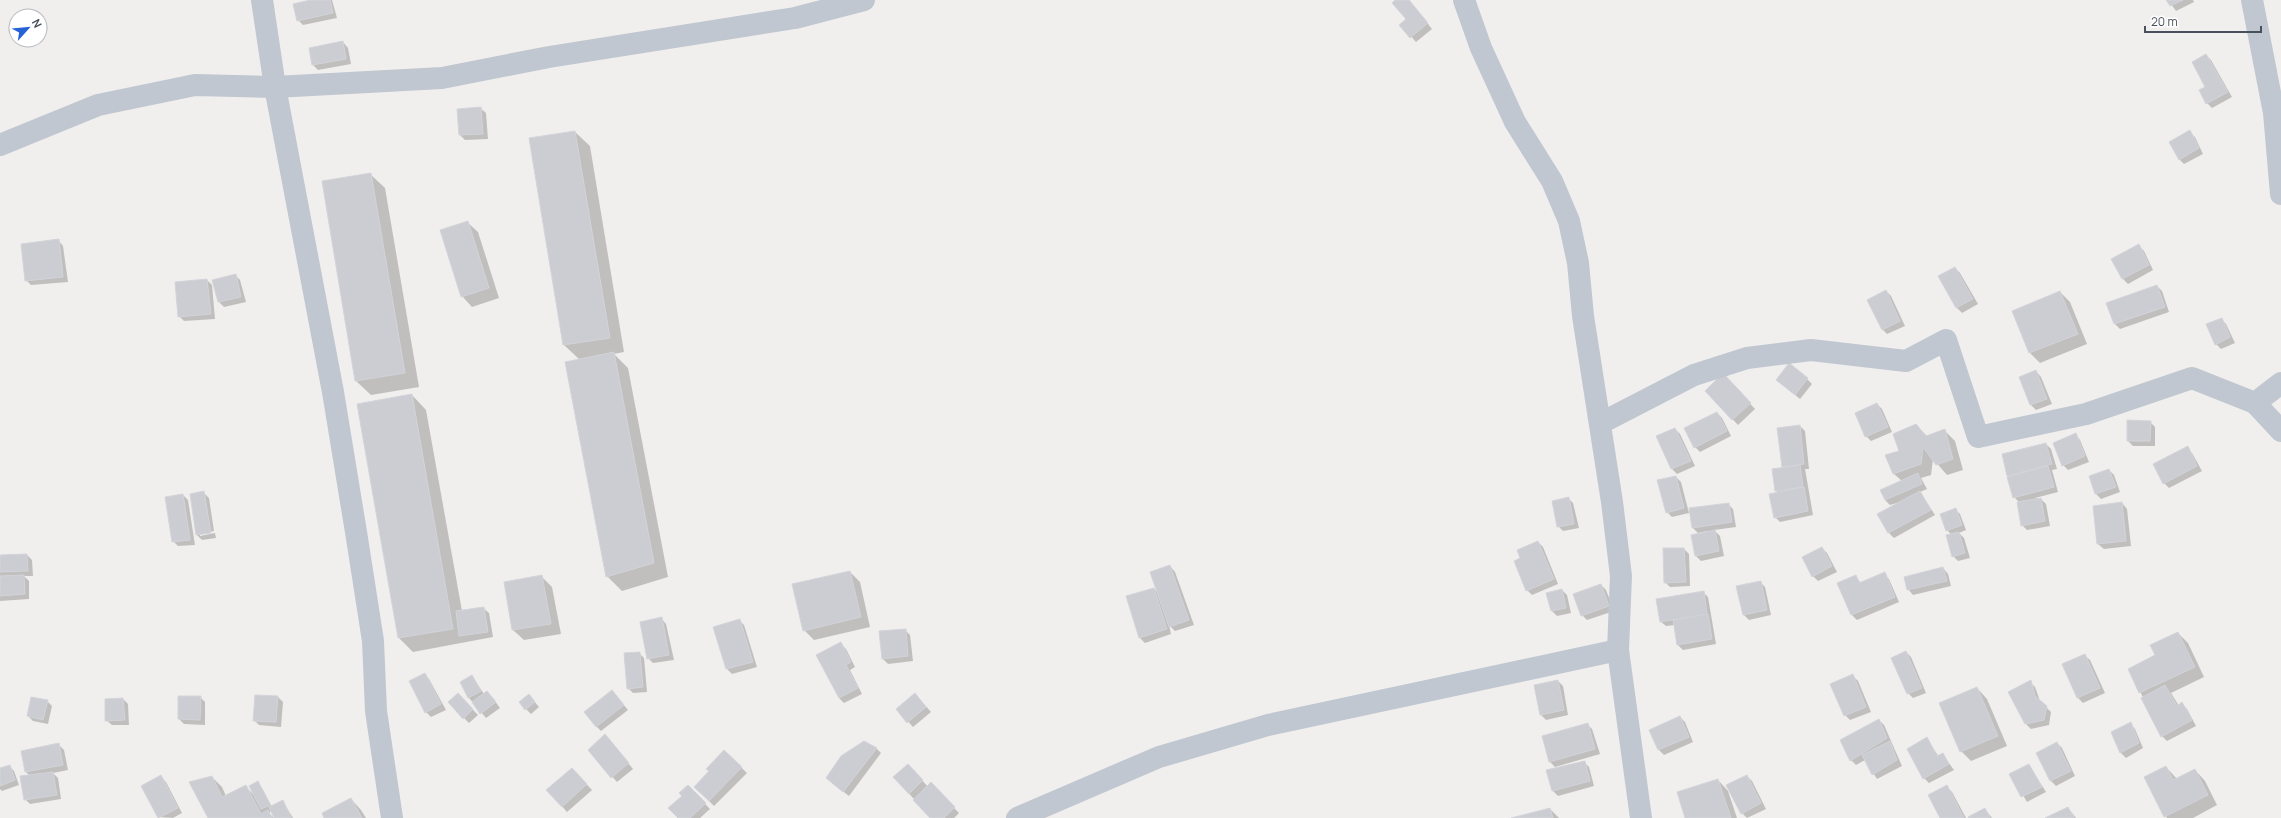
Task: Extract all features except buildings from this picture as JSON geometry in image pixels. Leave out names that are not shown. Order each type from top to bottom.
[{"type":"street","points":[[262,0],[275,87],[333,392],[356,532],[373,641],[376,710],[392,818]]},
{"type":"street","points":[[0,145],[98,105],[195,85],[275,87],[442,78],[549,57],[795,18],[864,0]]},
{"type":"street","points":[[1464,0],[1481,48],[1515,122],[1552,181],[1569,221],[1578,262],[1583,316],[1601,423],[1621,576],[1618,650],[1641,818]]},
{"type":"street","points":[[2252,0],[2274,112],[2281,194]]},
{"type":"street","points":[[1601,423],[1694,375],[1747,358],[1811,350],[1906,361],[1946,340],[1978,437],[2086,414],[2192,378],[2255,403],[2281,431]]},
{"type":"street","points":[[2255,403],[2281,383]]},
{"type":"street","points":[[1017,818],[1159,757],[1268,725],[1618,650]]}]
